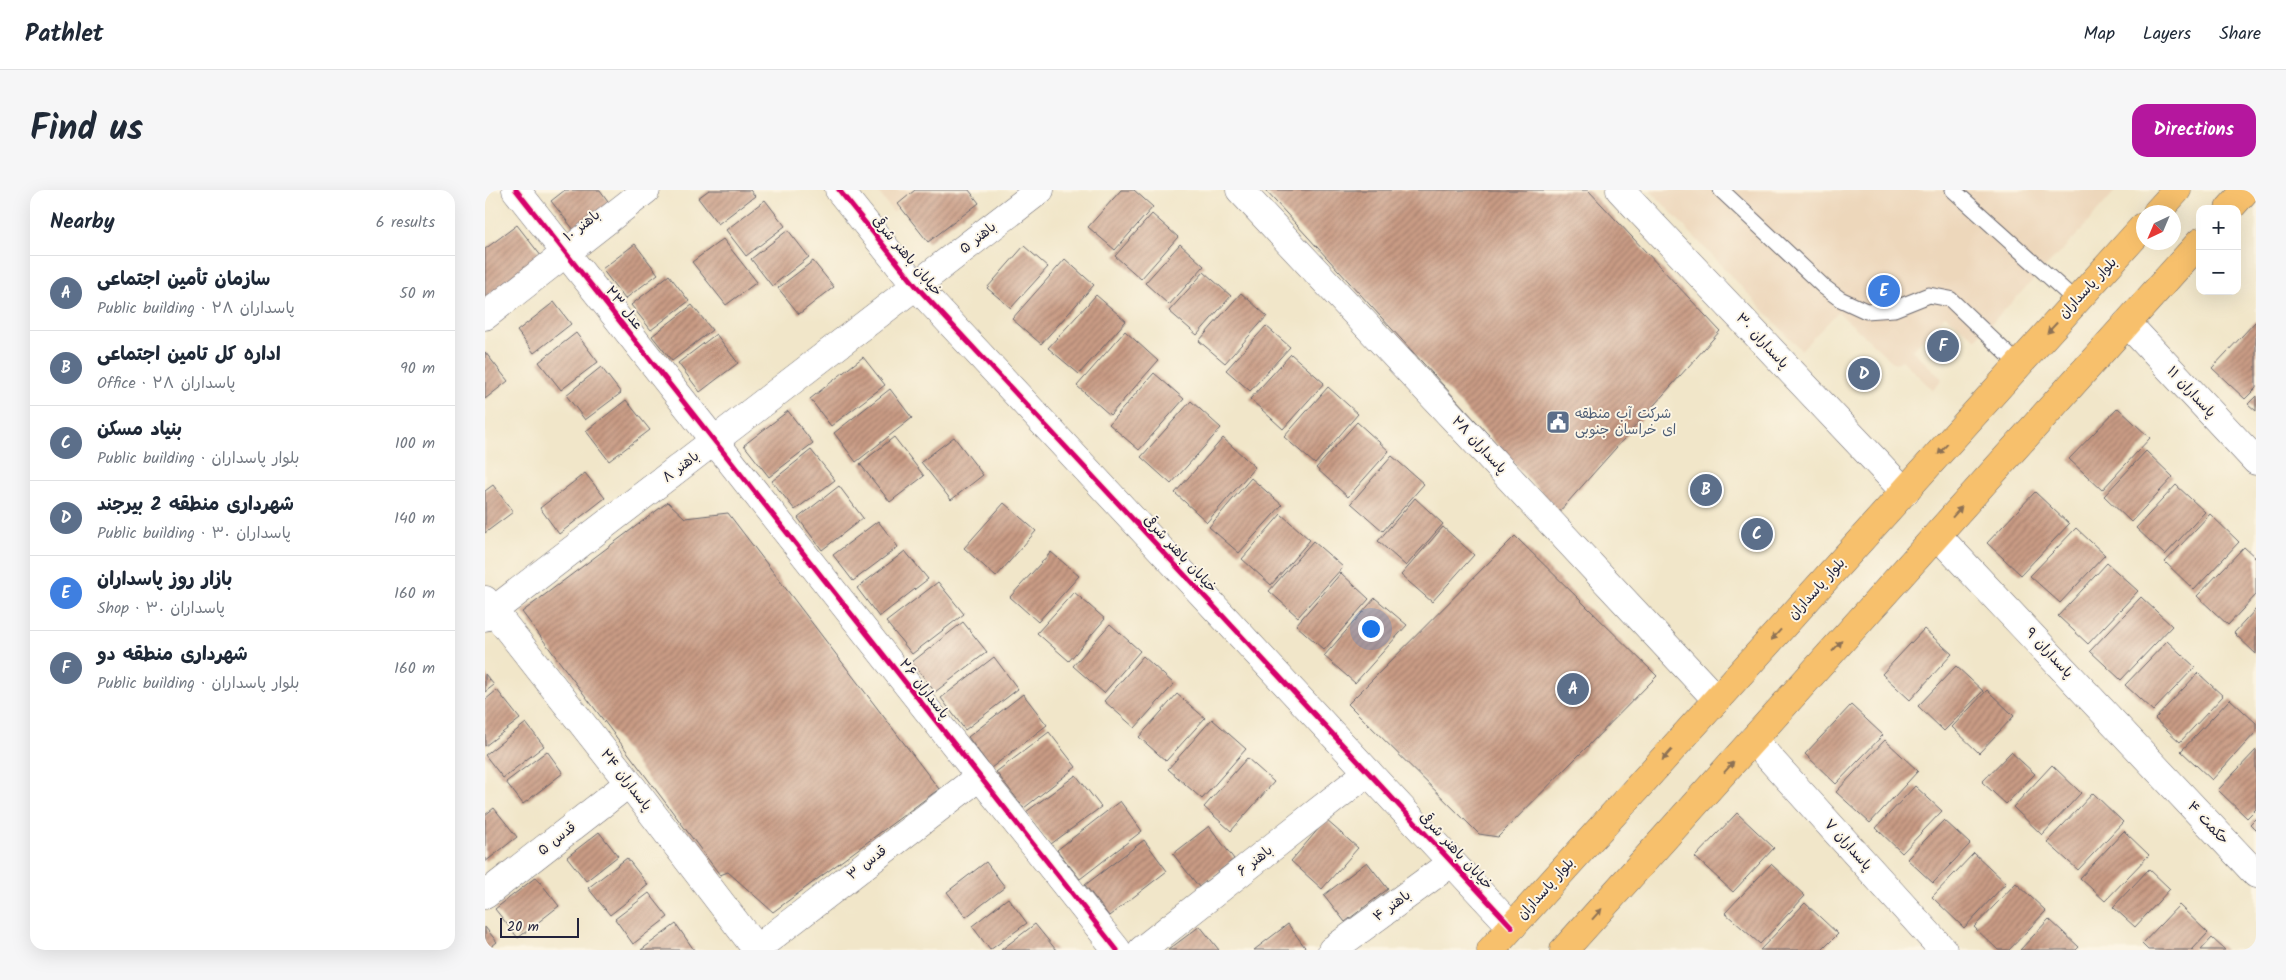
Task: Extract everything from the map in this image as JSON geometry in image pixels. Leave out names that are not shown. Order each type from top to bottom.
[{"type":"main road","points":[[2163,205],[2177,190]]},
{"type":"main road","points":[[2233,205],[2246,190]]},
{"type":"main road","name":"بلوار پاسداران","points":[[1491,950],[2136,235]]},
{"type":"main road","points":[[1564,950],[2196,246]]},
{"type":"street","name":"عدل ۲۳","points":[[516,190],[714,441]]},
{"type":"street","name":"باهنر ۱۰","points":[[485,316],[646,190]]},
{"type":"street","name":"خیابان باهنر شرقی","points":[[839,190],[916,286],[1512,927]]},
{"type":"street","name":"باهنر ۵","points":[[916,286],[1040,190]]},
{"type":"street","name":"پاسداران ۲۸","points":[[1240,190],[1717,700]]},
{"type":"street","name":"پاسداران ۳۰","points":[[1620,190],[1905,492]]},
{"type":"street","name":"باهنر ۸","points":[[488,609],[714,441],[916,286]]},
{"type":"street","name":"پاسداران ۱۱","points":[[2127,323],[2256,461]]},
{"type":"street","name":"پاسداران ۲۶","points":[[714,441],[1117,950]]},
{"type":"street","name":"پاسداران ۹","points":[[1937,535],[2161,771]]},
{"type":"street","name":"پاسداران ۲۴","points":[[488,609],[629,783],[756,950]]},
{"type":"street","name":"پاسداران ۷","points":[[1753,740],[1943,950]]},
{"type":"street","name":"حکمت ۴","points":[[2161,771],[2256,874]]},
{"type":"street","name":"باهنر ۶","points":[[1142,950],[1368,772]]},
{"type":"street","name":"قدس ۳","points":[[756,950],[980,776]]},
{"type":"street","name":"قدس ۵","points":[[485,895],[629,783]]},
{"type":"street","name":"باهنر ۴","points":[[1332,950],[1451,863]]},
{"type":"lane","points":[[1721,190],[1824,288],[1840,299],[1867,311],[1894,309],[1929,296],[1950,299],[2018,364]]},
{"type":"lane","points":[[1953,190],[2076,301]]},
{"type":"shaded area","points":[[877,190],[922,190],[893,212]]},
{"type":"shaded area","points":[[1650,190],[2116,190],[2076,236],[1976,339],[1945,315],[1912,350],[1942,379],[1933,390],[1902,360],[1895,364],[1838,312],[1801,350]]},
{"type":"building","points":[[565,190],[600,190],[613,208],[578,235],[551,201]]},
{"type":"building","points":[[709,190],[750,190],[755,196],[718,224],[698,198]]},
{"type":"building","points":[[915,190],[969,190],[979,203],[928,242],[898,204]]},
{"type":"building","points":[[1121,190],[1134,190],[1153,207],[1115,250],[1088,227]]},
{"type":"building","name":"شرکت آب منطقه ای خراسان جنوبی","points":[[1265,190],[1588,190],[1720,331],[1559,512]]},
{"type":"building","points":[[765,200],[785,226],[746,256],[726,230]]},
{"type":"building","points":[[1152,214],[1178,237],[1141,279],[1115,256]]},
{"type":"building","points":[[517,225],[545,261],[485,307],[485,249]]},
{"type":"building","points":[[788,230],[809,257],[772,286],[751,259]]},
{"type":"building","points":[[723,239],[757,282],[726,305],[692,262]]},
{"type":"building","points":[[635,244],[658,274],[625,299],[602,269]]},
{"type":"building","points":[[1180,244],[1204,266],[1169,305],[1145,283]]},
{"type":"building","points":[[1024,246],[1048,267],[1011,308],[987,288]]},
{"type":"building","points":[[1065,259],[1094,285],[1041,344],[1012,319]]},
{"type":"building","points":[[813,261],[834,287],[799,314],[778,288]]},
{"type":"building","points":[[1204,272],[1231,296],[1197,335],[1169,311]]},
{"type":"building","points":[[669,275],[689,301],[651,330],[631,305]]},
{"type":"building","points":[[1241,293],[1267,316],[1225,363],[1199,341]]},
{"type":"building","points":[[1096,295],[1126,321],[1079,374],[1048,348]]},
{"type":"building","points":[[554,302],[571,324],[534,353],[517,331]]},
{"type":"building","points":[[692,305],[712,330],[672,361],[652,336]]},
{"type":"building","points":[[2256,321],[2256,388],[2245,399],[2212,368]]},
{"type":"building","points":[[1266,326],[1290,347],[1250,391],[1226,370]]},
{"type":"building","points":[[1125,331],[1158,361],[1110,415],[1077,386]]},
{"type":"building","points":[[576,333],[598,362],[561,390],[539,362]]},
{"type":"building","points":[[716,334],[738,363],[700,392],[678,363]]},
{"type":"building","points":[[485,352],[508,381],[485,399]]},
{"type":"building","points":[[1291,354],[1324,383],[1283,429],[1250,399]]},
{"type":"building","points":[[863,357],[885,385],[831,426],[810,399]]},
{"type":"building","points":[[601,367],[621,393],[585,420],[566,395]]},
{"type":"building","points":[[1154,373],[1184,399],[1139,450],[1109,424]]},
{"type":"building","points":[[1328,387],[1358,414],[1315,464],[1284,437]]},
{"type":"building","points":[[890,389],[912,418],[856,462],[834,433]]},
{"type":"building","points":[[2256,396],[2256,411],[2248,404]]},
{"type":"building","points":[[626,400],[650,430],[609,461],[586,431]]},
{"type":"building","points":[[1191,401],[1221,428],[1171,484],[1141,457]]},
{"type":"building","points":[[2118,408],[2150,438],[2102,490],[2069,459]]},
{"type":"building","points":[[788,411],[813,443],[769,477],[744,445]]},
{"type":"building","points":[[1357,422],[1389,451],[1348,497],[1316,468]]},
{"type":"building","points":[[894,437],[924,476],[890,502],[860,464]]},
{"type":"building","points":[[954,437],[983,475],[951,500],[921,462]]},
{"type":"building","points":[[1223,438],[1255,467],[1207,522],[1175,493]]},
{"type":"building","points":[[811,450],[835,480],[795,510],[772,481]]},
{"type":"building","points":[[2146,451],[2173,477],[2131,522],[2104,496]]},
{"type":"building","points":[[1392,456],[1424,484],[1383,531],[1351,503]]},
{"type":"building","points":[[585,473],[605,498],[559,534],[540,508]]},
{"type":"building","points":[[1251,478],[1282,505],[1239,553],[1209,527]]},
{"type":"building","points":[[493,485],[513,512],[485,533],[485,491]]},
{"type":"building","points":[[2176,485],[2205,512],[2165,555],[2136,528]]},
{"type":"building","points":[[839,486],[863,518],[822,550],[798,518]]},
{"type":"building","points":[[2035,492],[2069,524],[2021,575],[1987,543]]},
{"type":"building","points":[[1415,498],[1443,524],[1406,566],[1378,541]]},
{"type":"building","points":[[668,502],[685,518],[728,513],[939,789],[773,912],[728,872],[720,875],[522,612]]},
{"type":"building","points":[[1004,503],[1036,531],[996,577],[964,548]]},
{"type":"building","points":[[1281,514],[1310,540],[1271,585],[1242,559]]},
{"type":"building","points":[[2210,514],[2239,542],[2194,590],[2165,562]]},
{"type":"building","points":[[878,521],[898,547],[853,581],[833,555]]},
{"type":"building","points":[[1443,527],[1474,555],[1432,602],[1401,575]]},
{"type":"building","points":[[2076,528],[2105,555],[2060,603],[2030,576]]},
{"type":"building","points":[[1515,536],[1657,676],[1498,837],[1479,834],[1348,704]]},
{"type":"building","points":[[1313,541],[1343,567],[1298,617],[1269,591]]},
{"type":"building","points":[[2244,547],[2256,558],[2256,595],[2228,625],[2197,596]]},
{"type":"building","points":[[905,551],[928,579],[879,617],[857,588]]},
{"type":"building","points":[[1051,552],[1079,576],[1038,622],[1010,597]]},
{"type":"building","points":[[2107,563],[2138,591],[2088,644],[2058,616]]},
{"type":"building","points":[[1341,573],[1369,599],[1324,650],[1296,625]]},
{"type":"building","points":[[938,582],[964,614],[912,654],[886,622]]},
{"type":"building","points":[[1074,592],[1105,619],[1069,661],[1037,633]]},
{"type":"building","points":[[2141,597],[2172,626],[2121,680],[2090,651]]},
{"type":"building","points":[[1375,598],[1407,625],[1355,683],[1324,656]]},
{"type":"building","points":[[2256,609],[2256,654],[2234,633]]},
{"type":"building","points":[[963,622],[987,652],[935,692],[912,662]]},
{"type":"building","points":[[1110,624],[1140,651],[1104,693],[1073,666]]},
{"type":"building","points":[[1924,629],[1952,654],[1910,700],[1882,674]]},
{"type":"building","points":[[2167,641],[2195,667],[2153,711],[2125,685]]},
{"type":"building","points":[[1143,656],[1174,684],[1135,728],[1104,701]]},
{"type":"building","points":[[994,657],[1018,689],[965,730],[941,698]]},
{"type":"building","points":[[1956,666],[1983,691],[1944,731],[1918,706]]},
{"type":"building","points":[[2198,673],[2223,696],[2180,742],[2155,719]]},
{"type":"building","points":[[485,674],[494,685],[485,692]]},
{"type":"building","points":[[497,690],[520,719],[485,746],[485,700]]},
{"type":"building","points":[[1987,690],[2014,716],[1979,753],[1952,727]]},
{"type":"building","points":[[1023,694],[1047,725],[991,768],[968,737]]},
{"type":"building","points":[[1177,694],[1205,718],[1166,761],[1139,737]]},
{"type":"building","points":[[2230,699],[2256,723],[2256,732],[2212,780],[2181,751]]},
{"type":"building","points":[[1851,705],[1883,735],[1836,784],[1805,754]]},
{"type":"building","points":[[1212,719],[1246,749],[1202,799],[1168,769]]},
{"type":"building","points":[[526,723],[544,746],[503,778],[485,755]]},
{"type":"building","points":[[1049,732],[1076,767],[1024,808],[996,772]]},
{"type":"building","points":[[1885,740],[1918,771],[1870,823],[1836,792]]},
{"type":"building","points":[[2256,750],[2256,809],[2247,818],[2218,790]]},
{"type":"building","points":[[547,751],[563,773],[523,804],[506,782]]},
{"type":"building","points":[[2011,752],[2035,774],[2006,804],[1982,782]]},
{"type":"building","points":[[1247,758],[1274,782],[1231,831],[1204,807]]},
{"type":"building","points":[[2052,765],[2081,793],[2042,835],[2013,807]]},
{"type":"building","points":[[1076,775],[1101,807],[1051,844],[1026,812]]},
{"type":"building","points":[[1915,786],[1942,811],[1902,853],[1876,828]]},
{"type":"building","points":[[2093,793],[2123,822],[2078,870],[2047,842]]},
{"type":"building","points":[[1120,801],[1142,831],[1080,879],[1057,850]]},
{"type":"building","points":[[494,808],[517,837],[485,862],[485,815]]},
{"type":"building","points":[[1737,813],[1774,848],[1733,892],[1695,857]]},
{"type":"building","points":[[2256,818],[2256,830],[2250,824]]},
{"type":"building","points":[[1326,820],[1358,848],[1322,889],[1291,861]]},
{"type":"building","points":[[1944,820],[1970,844],[1933,883],[1907,859]]},
{"type":"building","points":[[1209,826],[1234,859],[1199,887],[1173,854]]},
{"type":"building","points":[[2124,831],[2149,855],[2105,901],[2080,878]]},
{"type":"building","points":[[599,832],[618,856],[586,881],[567,857]]},
{"type":"building","points":[[1144,840],[1167,871],[1109,916],[1085,885]]},
{"type":"building","points":[[1974,853],[2006,883],[1964,928],[1932,897]]},
{"type":"building","points":[[627,858],[648,885],[610,915],[588,888]]},
{"type":"building","points":[[986,862],[1005,887],[966,917],[947,892]]},
{"type":"building","points":[[1367,862],[1388,889],[1345,922],[1324,895]]},
{"type":"building","points":[[1771,864],[1805,896],[1760,944],[1725,913]]},
{"type":"building","points":[[2149,869],[2170,889],[2135,927],[2113,907]]},
{"type":"building","points":[[536,877],[559,906],[518,938],[495,909]]},
{"type":"building","points":[[2016,883],[2046,911],[2009,950],[1998,950],[1974,927]]},
{"type":"building","points":[[649,893],[668,917],[633,944],[615,919]]},
{"type":"building","points":[[1008,898],[1027,923],[990,950],[972,926]]},
{"type":"building","points":[[1805,903],[1838,934],[1822,950],[1760,950]]},
{"type":"building","points":[[2179,905],[2208,933],[2192,950],[2148,950],[2142,944]]},
{"type":"building","points":[[2049,919],[2079,947],[2076,950],[2020,950]]},
{"type":"building","points":[[676,924],[694,950],[641,950]]},
{"type":"building","points":[[1035,924],[1056,950],[1001,950]]},
{"type":"building","points":[[1288,924],[1307,950],[1254,950]]},
{"type":"building","points":[[1200,926],[1219,950],[1168,950]]},
{"type":"building","points":[[485,927],[497,942],[487,950],[485,950]]},
{"type":"building","points":[[2212,938],[2225,950],[2201,950]]},
{"type":"cycle path","points":[[516,190],[1117,950]]},
{"type":"cycle path","points":[[839,190],[916,286],[1512,927]]},
{"type":"place","name":"بازار روز پاسداران","points":[[1884,291]]},
{"type":"place","name":"شهرداری منطقه دو","points":[[1943,346]]},
{"type":"place","name":"شهرداری منطقه 2 بیرجند","points":[[1864,374]]},
{"type":"place","name":"شرکت آب منطقه ای خراسان جنوبی","points":[[1558,422]]},
{"type":"place","name":"اداره کل تامین اجتماعی","points":[[1706,490]]},
{"type":"place","name":"بنیاد مسکن","points":[[1757,534]]},
{"type":"place","name":"سازمان تأمین اجتماعی","points":[[1573,689]]}]
